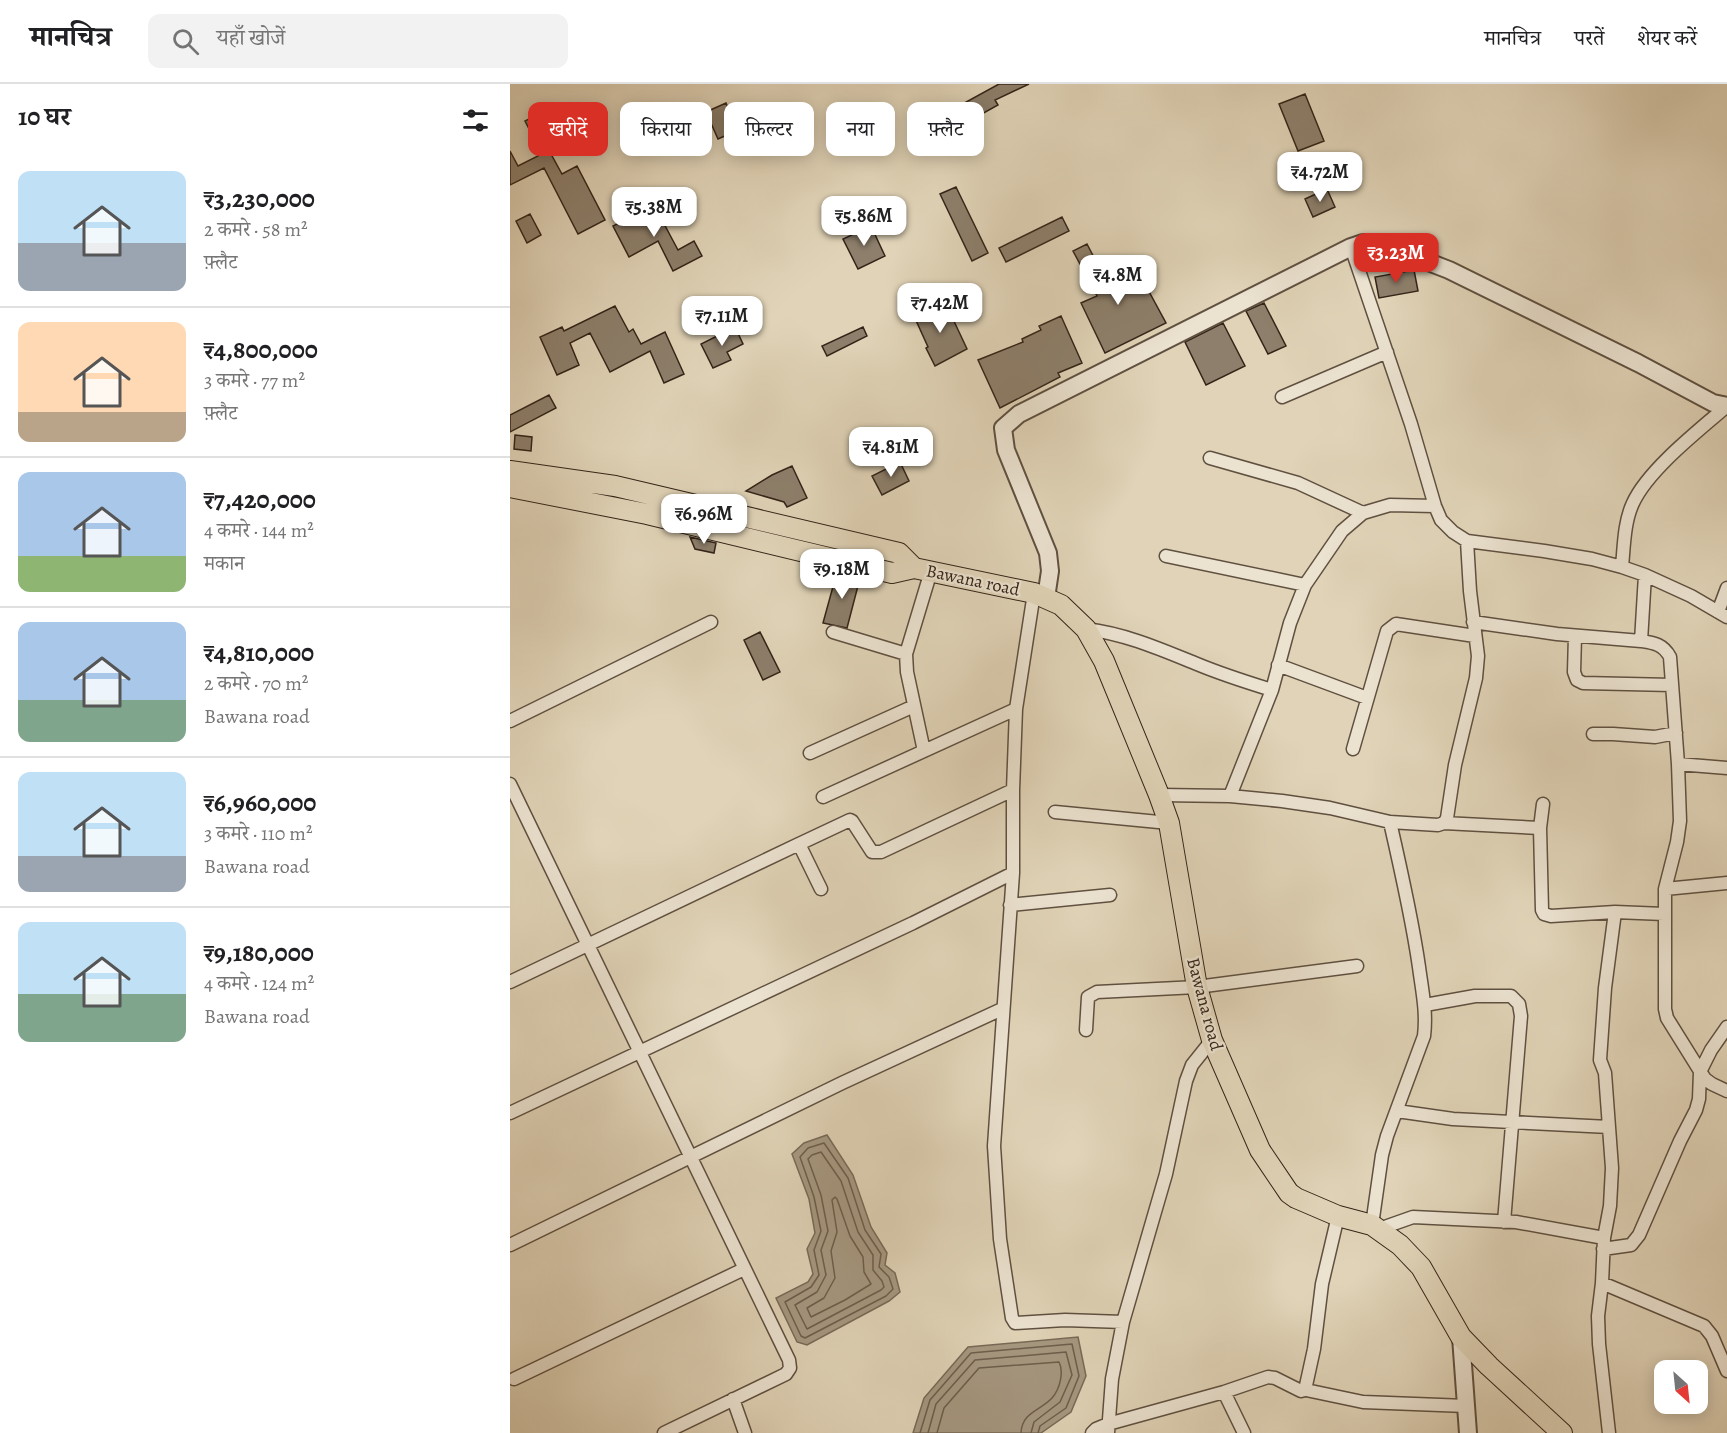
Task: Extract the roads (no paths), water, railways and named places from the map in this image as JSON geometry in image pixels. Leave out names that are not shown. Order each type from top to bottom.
[{"type":"main road","name":"Bawana road","points":[[510,471],[615,486],[899,553],[922,570]]},
{"type":"main road","name":"Bawana road","points":[[510,487],[647,514],[892,573],[922,570],[1040,596],[1061,606],[1086,629],[1104,661],[1159,795],[1168,824],[1197,987],[1212,1040],[1260,1150],[1273,1172],[1296,1198],[1338,1216],[1376,1227],[1400,1245],[1420,1267],[1461,1337],[1562,1433]]},
{"type":"main road","points":[[719,532],[725,512]]},
{"type":"street","points":[[1123,1322],[1065,1320],[1018,1324],[1014,1322],[1000,1239],[994,1146],[1012,873],[1012,790],[1016,709],[1040,596],[1050,571],[1048,553],[1006,450],[1003,428],[1019,414],[1363,243],[1379,243],[1449,270],[1638,363],[1713,403],[1727,406]]},
{"type":"street","points":[[1351,247],[1427,475],[1435,506],[1441,520],[1453,532],[1467,541],[1554,553],[1622,567],[1691,596],[1723,615],[1727,588]]},
{"type":"street","points":[[1282,397],[1387,352]]},
{"type":"street","points":[[1622,567],[1626,526],[1632,504],[1641,489],[1687,441],[1727,406]]},
{"type":"street","points":[[1210,458],[1298,483],[1363,513]]},
{"type":"street","points":[[1230,795],[1272,690],[1290,623],[1305,585],[1342,531],[1363,513],[1390,505],[1435,506]]},
{"type":"street","points":[[1444,823],[1448,818],[1455,765],[1476,678],[1478,656],[1467,541]]},
{"type":"street","points":[[1166,556],[1305,585]]},
{"type":"street","points":[[922,570],[906,654],[907,672],[924,751]]},
{"type":"street","points":[[1641,641],[1645,575]]},
{"type":"street","points":[[510,721],[711,622]]},
{"type":"street","points":[[1473,622],[1575,636],[1641,641],[1657,644],[1666,649],[1670,657],[1680,821],[1665,889],[1665,1009],[1667,1018],[1700,1072],[1712,1084],[1727,1091]]},
{"type":"street","points":[[1353,749],[1387,631],[1391,626],[1396,624],[1475,636]]},
{"type":"street","points":[[1086,629],[1135,638],[1234,678],[1272,690]]},
{"type":"street","points":[[833,632],[906,654]]},
{"type":"street","points":[[1575,636],[1574,672],[1576,680],[1583,683],[1672,685]]},
{"type":"street","points":[[1278,665],[1367,698]]},
{"type":"street","points":[[810,753],[914,706]]},
{"type":"street","points":[[823,797],[1016,709]]},
{"type":"street","points":[[1593,734],[1649,738],[1676,733]]},
{"type":"street","points":[[1678,764],[1727,768]]},
{"type":"street","points":[[510,784],[789,1360],[790,1368],[786,1374],[664,1433]]},
{"type":"street","points":[[510,982],[850,820],[872,852],[881,852],[1012,790]]},
{"type":"street","points":[[1159,795],[1230,795],[1282,801],[1330,808],[1390,822],[1540,828]]},
{"type":"street","points":[[1543,804],[1540,828],[1544,914],[1551,916],[1615,912],[1664,914]]},
{"type":"street","points":[[1055,812],[1168,824]]},
{"type":"street","points":[[1390,822],[1413,930],[1425,1005],[1424,1036],[1406,1080],[1382,1155],[1376,1227],[1413,1218],[1515,1222],[1604,1243],[1631,1245],[1639,1235],[1698,1105],[1700,1072],[1711,1050],[1727,1027]]},
{"type":"street","points":[[799,844],[821,889]]},
{"type":"street","points":[[510,1113],[914,923],[1012,873]]},
{"type":"street","points":[[1665,889],[1727,883]]},
{"type":"street","points":[[1010,905],[1110,895]]},
{"type":"street","points":[[1609,1433],[1598,1316],[1612,1168],[1605,1072],[1600,1060],[1605,987],[1615,912]]},
{"type":"street","points":[[1086,1030],[1087,1002],[1091,994],[1197,987],[1357,966]]},
{"type":"street","points":[[1425,1005],[1474,996],[1511,996],[1517,1000],[1521,1016],[1504,1222]]},
{"type":"street","points":[[510,1245],[842,1083],[1002,1009]]},
{"type":"street","points":[[1108,1428],[1112,1379],[1123,1322],[1166,1174],[1186,1081],[1192,1065],[1212,1040]]},
{"type":"street","points":[[1397,1111],[1453,1119],[1609,1127]]},
{"type":"street","points":[[1306,1390],[1322,1284],[1338,1216]]},
{"type":"street","points":[[514,1379],[744,1269]]},
{"type":"street","points":[[1602,1283],[1704,1326],[1712,1336],[1727,1371]]},
{"type":"street","points":[[1461,1337],[1468,1433]]},
{"type":"street","points":[[1092,1433],[1096,1429],[1108,1428],[1272,1377],[1301,1391],[1306,1390],[1363,1402],[1466,1406]]},
{"type":"street","points":[[1224,1392],[1244,1433]]},
{"type":"street","points":[[733,1399],[745,1433]]},
{"type":"water","points":[[827,1135],[853,1175],[871,1227],[887,1253],[885,1265],[895,1273],[900,1292],[889,1301],[807,1345],[797,1342],[776,1298],[808,1282],[813,1274],[807,1249],[815,1233],[809,1199],[792,1154],[804,1143]]},
{"type":"water","points":[[1078,1337],[1086,1376],[1071,1412],[1041,1433],[913,1433],[924,1398],[968,1347]]}]
